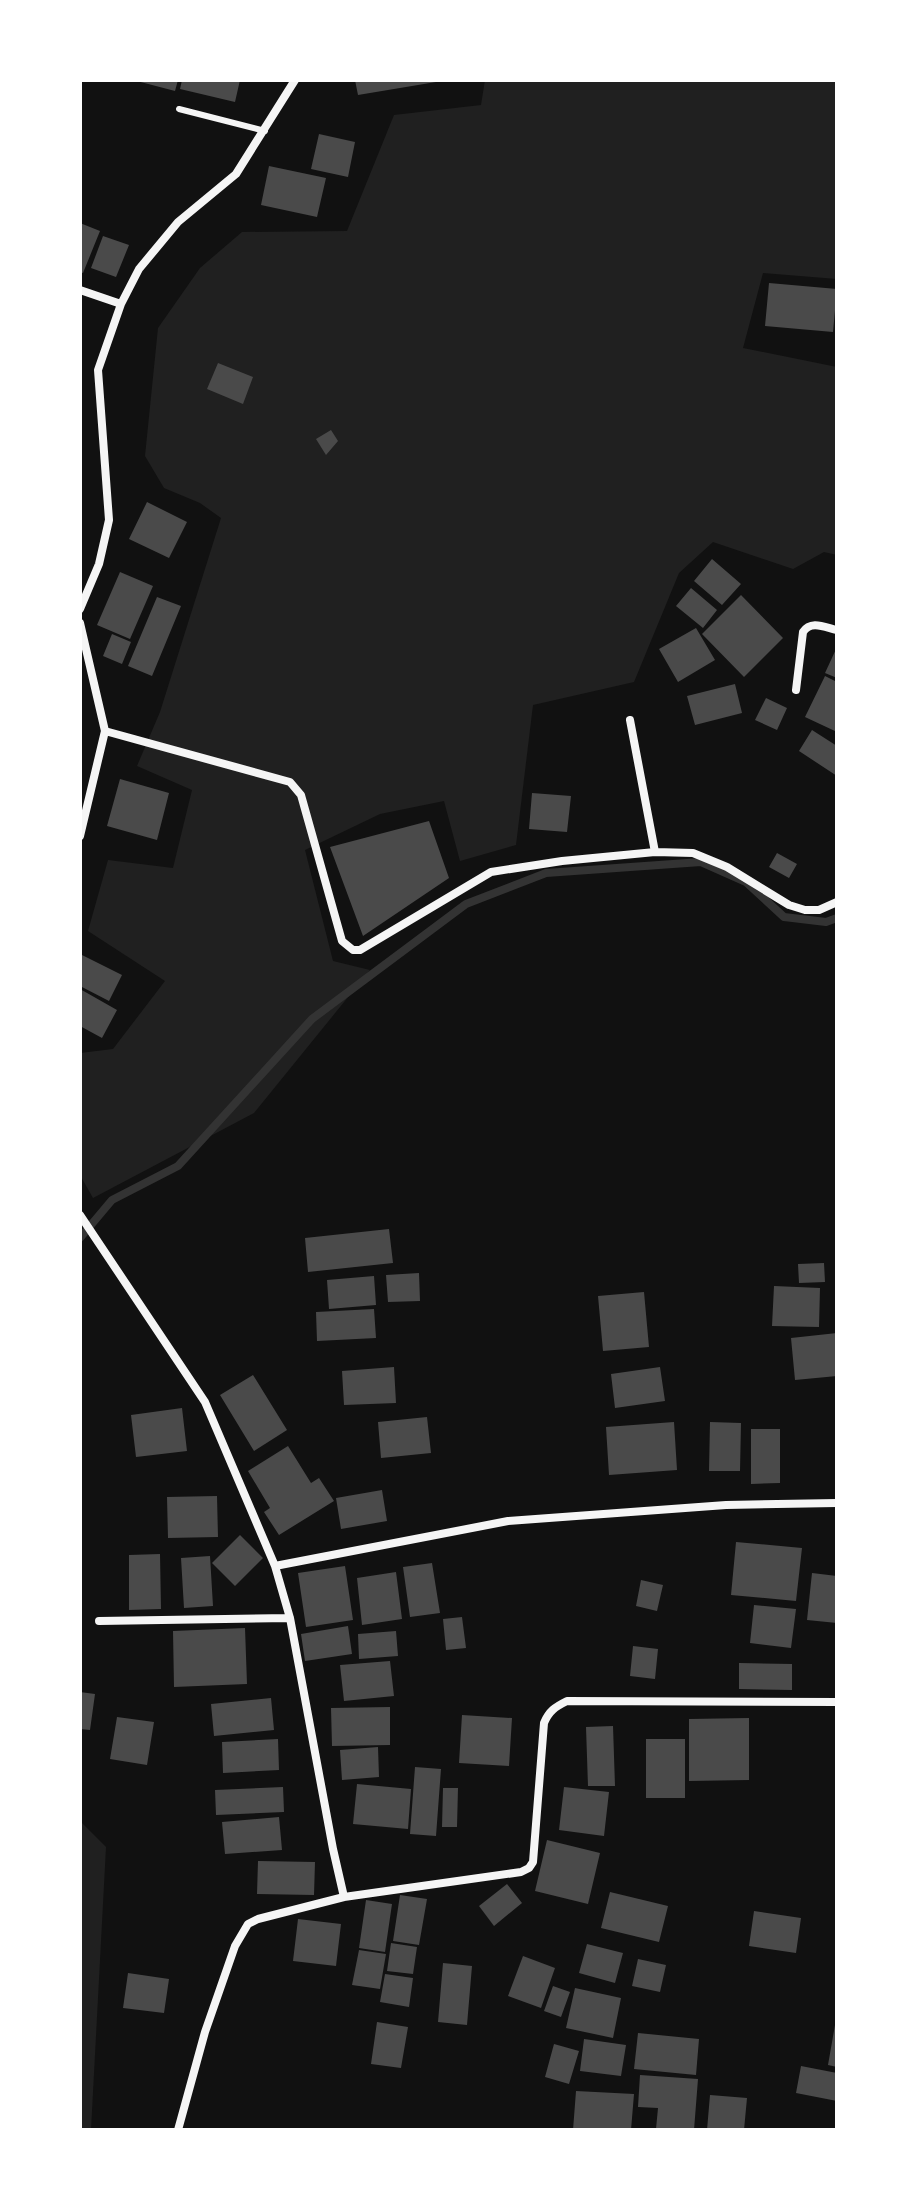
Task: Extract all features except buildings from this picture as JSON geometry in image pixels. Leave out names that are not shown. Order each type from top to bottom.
[{"type":"street","points":[[80,609],[99,564],[109,520],[98,370],[121,304],[139,269],[178,222],[236,174],[295,80]]},
{"type":"street","points":[[80,290],[121,304]]},
{"type":"street","points":[[80,623],[105,731],[82,813],[80,836]]},
{"type":"street","points":[[796,690],[803,632],[807,626],[814,624],[837,630]]},
{"type":"street","points":[[630,720],[655,852]]},
{"type":"street","points":[[105,731],[296,786],[342,941],[353,950],[360,950],[491,872],[655,852],[693,853],[705,857],[789,905],[805,910],[819,910],[837,902]]},
{"type":"street","points":[[80,1215],[205,1402],[275,1566],[290,1618],[344,1897]]},
{"type":"street","points":[[275,1566],[508,1521],[726,1505],[837,1503]]},
{"type":"street","points":[[99,1621],[290,1618]]},
{"type":"street","points":[[178,2130],[205,2032],[241,1933],[248,1924],[344,1897],[521,1872],[529,1868],[533,1862],[544,1723],[549,1712],[567,1701],[837,1702]]},
{"type":"lane","points":[[179,109],[265,131]]},
{"type":"shaded area","points":[[485,80],[837,80],[837,279],[763,273],[743,348],[837,367],[837,555],[824,552],[793,569],[713,542],[679,573],[634,682],[533,705],[516,845],[460,861],[444,801],[380,814],[305,850],[333,961],[370,970],[254,1113],[93,1198],[80,1175],[80,1053],[113,1049],[165,981],[88,931],[108,860],[173,868],[192,790],[137,766],[160,712],[221,518],[200,503],[164,488],[145,456],[158,328],[200,268],[242,232],[347,231],[394,115],[481,105]]},
{"type":"shaded area","points":[[80,1821],[106,1847],[91,2130],[80,2130]]},
{"type":"waterway","points":[[80,1238],[112,1200],[178,1166],[312,1019],[466,904],[546,873],[701,862],[746,882],[784,917],[826,922],[837,918]]}]
